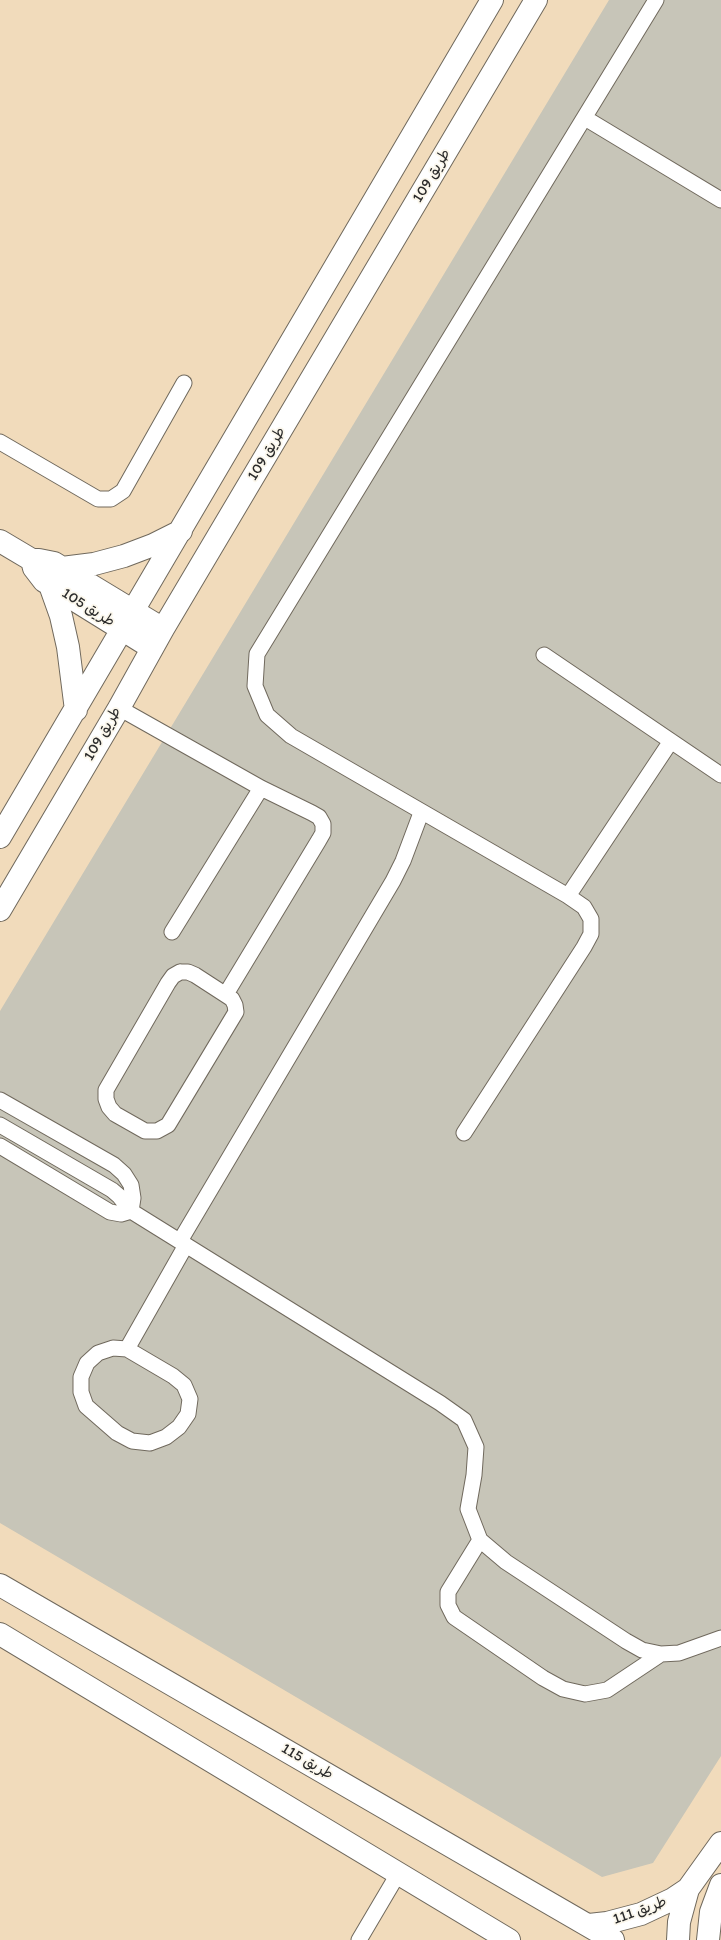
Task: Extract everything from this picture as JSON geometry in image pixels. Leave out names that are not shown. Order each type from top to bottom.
[{"type":"street","points":[[0,837],[492,0]]},
{"type":"street","name":"طريق 109","points":[[0,910],[119,708],[163,629],[536,0]]},
{"type":"street","points":[[76,710],[68,647],[61,616],[56,577],[94,564],[124,556],[153,545],[181,531]]},
{"type":"street","name":"طريق 105","points":[[0,541],[32,560],[47,561],[56,577],[123,630],[152,648]]},
{"type":"street","name":"طريق 105","points":[[56,577],[134,611],[163,629]]},
{"type":"street","name":"طريق 115","points":[[0,1585],[613,1940]]},
{"type":"street","points":[[0,1634],[509,1940]]},
{"type":"street","name":"طريق 111","points":[[678,1940],[679,1922],[688,1889],[721,1843]]},
{"type":"street","points":[[708,1940],[711,1912],[721,1885]]},
{"type":"street","name":"طريق 111","points":[[589,1925],[607,1923],[641,1914],[673,1899],[688,1889]]},
{"type":"lane","points":[[464,1133],[591,934],[591,920],[584,907],[568,896],[421,813],[292,736],[268,715],[255,686],[257,654],[656,0]]},
{"type":"lane","points":[[585,118],[721,200]]},
{"type":"lane","points":[[0,442],[98,499],[111,499],[123,492],[184,383]]},
{"type":"lane","points":[[544,655],[721,775]]},
{"type":"lane","points":[[119,708],[261,788],[319,817],[323,824],[323,833],[226,994]]},
{"type":"lane","points":[[568,896],[670,741]]},
{"type":"lane","points":[[172,932],[261,788]]},
{"type":"lane","points":[[128,1349],[183,1243],[393,881],[403,861],[421,813]]},
{"type":"lane","points":[[180,972],[188,972],[226,994],[232,999],[236,1012],[168,1125],[157,1131],[145,1131],[115,1114],[109,1107],[106,1099],[106,1090],[173,976],[180,972]]},
{"type":"lane","points":[[0,1100],[114,1165],[124,1174],[131,1185],[133,1198],[131,1211]]},
{"type":"lane","points":[[0,1125],[112,1190],[131,1211],[440,1403],[464,1420],[476,1447],[474,1476],[468,1509],[480,1540],[506,1562],[642,1650],[661,1654],[679,1653],[721,1638]]},
{"type":"lane","points":[[0,1146],[110,1212],[121,1214],[131,1211]]},
{"type":"lane","points":[[113,1348],[128,1349],[173,1376],[184,1385],[190,1399],[188,1414],[178,1427],[166,1437],[150,1443],[132,1441],[117,1433],[86,1406],[81,1392],[81,1376],[87,1363],[98,1353],[113,1348]]},
{"type":"lane","points":[[480,1540],[448,1592],[448,1605],[454,1617],[543,1678],[563,1689],[585,1694],[607,1690],[661,1654]]},
{"type":"lane","points":[[359,1940],[398,1874]]},
{"type":"shaded area","points":[[609,0],[721,0],[721,1756],[653,1863],[602,1877],[0,1523],[0,1011]]}]
